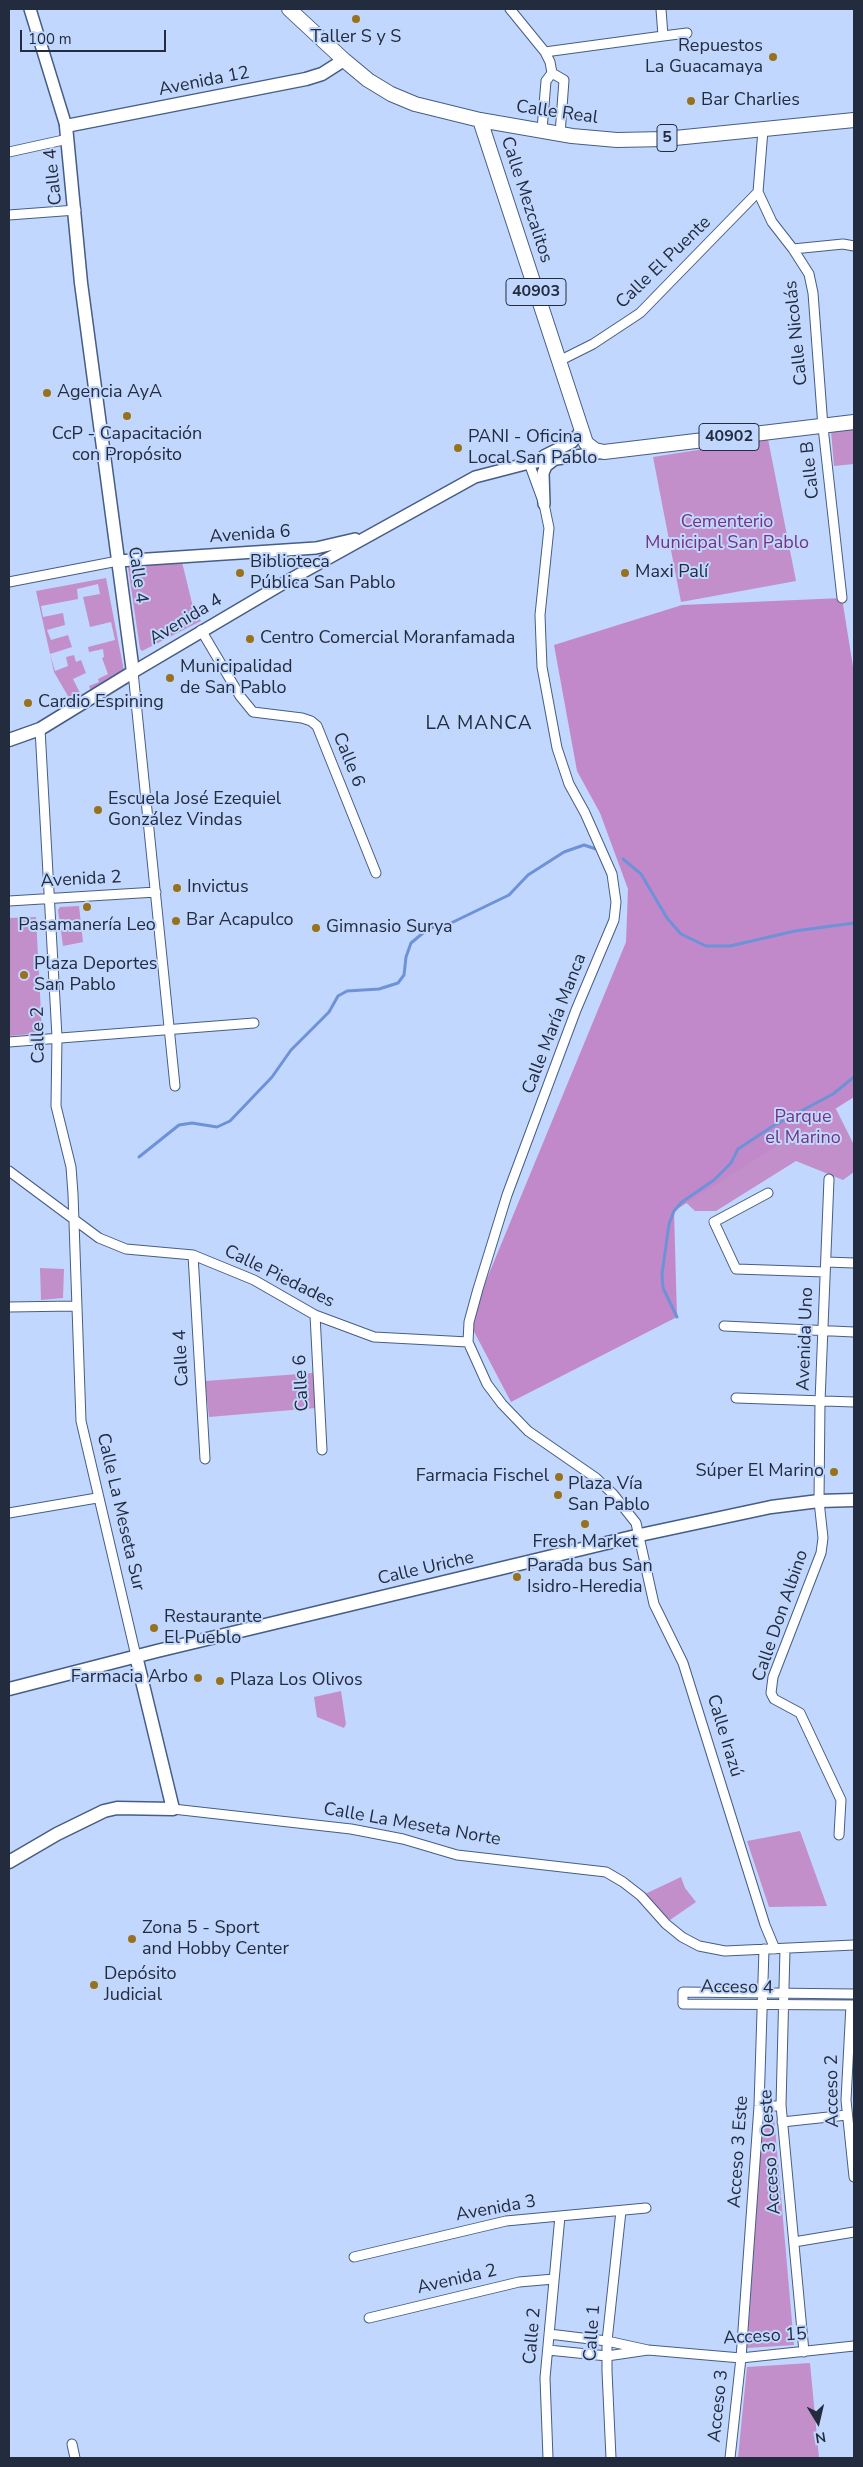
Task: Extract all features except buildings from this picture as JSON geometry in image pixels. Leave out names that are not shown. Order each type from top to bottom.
[{"type":"main road","name":"Calle Real","points":[[289,9],[344,60],[368,80],[391,94],[415,104],[480,120],[560,134],[618,140],[665,139],[708,133],[763,130],[854,120]]},
{"type":"main road","name":"Avenida 12","points":[[67,132],[306,79],[322,74],[344,60]]},
{"type":"main road","name":"Calle Mezcalitos","points":[[480,120],[586,443],[594,450],[604,452]]},
{"type":"main road","name":"Calle 4","points":[[67,132],[76,210],[82,291],[133,672]]},
{"type":"main road","name":"40902","points":[[604,452],[854,422]]},
{"type":"main road","name":"Avenida 4","points":[[9,740],[40,729],[133,672]]},
{"type":"main road","name":"Calle Uriche","points":[[9,1689],[136,1656],[640,1535],[771,1507],[819,1501],[854,1500]]},
{"type":"main road","name":"Calle La Meseta Sur","points":[[136,1656],[173,1809]]},
{"type":"main road","points":[[119,1661],[134,1663],[140,1672]]},
{"type":"main road","points":[[117,1808],[162,1798],[166,1784]]},
{"type":"main road","name":"Calle La Meseta Norte","points":[[9,1862],[15,1856],[57,1834],[117,1808],[173,1809]]},
{"type":"street","points":[[9,152],[67,132],[30,9]]},
{"type":"street","points":[[510,9],[545,52],[552,73],[564,80],[560,134]]},
{"type":"street","points":[[662,9],[663,36]]},
{"type":"street","points":[[545,52],[687,33]]},
{"type":"street","points":[[542,130],[546,81],[552,73]]},
{"type":"street","name":"Calle Nicolás","points":[[763,130],[758,192],[772,222],[793,249],[808,274],[813,293],[822,427]]},
{"type":"street","name":"Calle El Puente","points":[[559,361],[593,344],[640,313],[758,192]]},
{"type":"street","points":[[9,215],[76,210]]},
{"type":"street","points":[[793,249],[843,244],[854,246]]},
{"type":"street","name":"Calle B","points":[[822,427],[842,598]]},
{"type":"street","points":[[529,463],[558,451],[572,442],[582,431]]},
{"type":"street","name":"40902","points":[[382,530],[475,477],[529,463],[604,452]]},
{"type":"street","points":[[544,504],[543,473],[546,466],[555,459]]},
{"type":"street","name":"Calle María Manca","points":[[529,463],[544,504],[549,528],[540,615],[542,666],[557,748],[568,784],[585,813],[612,874],[615,911],[614,920],[576,1010],[507,1195],[469,1322],[468,1342],[487,1384],[502,1404],[528,1431],[596,1478],[613,1494],[636,1523],[640,1535]]},
{"type":"street","name":"Avenida 6","points":[[118,561],[316,548],[347,542],[382,530]]},
{"type":"street","name":"Avenida 4","points":[[133,672],[289,580],[382,530]]},
{"type":"street","points":[[289,580],[319,558],[320,552],[316,548]]},
{"type":"street","points":[[9,582],[118,561]]},
{"type":"street","name":"Calle 6","points":[[202,630],[240,696],[253,712],[302,718],[311,721],[317,726],[376,874]]},
{"type":"street","name":"Calle 4","points":[[133,672],[175,1086]]},
{"type":"street","name":"Calle 2","points":[[40,729],[57,1037],[56,1106],[72,1167],[72,1218]]},
{"type":"street","name":"Avenida 2","points":[[9,901],[156,892]]},
{"type":"street","points":[[9,1042],[169,1028],[254,1023]]},
{"type":"street","name":"Calle Piedades","points":[[9,1171],[99,1238],[126,1249],[193,1255],[254,1280],[315,1315],[374,1336],[468,1342]]},
{"type":"street","name":"Avenida Uno","points":[[819,1501],[822,1330],[829,1179]]},
{"type":"street","points":[[768,1193],[714,1222],[736,1269],[825,1272]]},
{"type":"street","name":"Calle La Meseta Sur","points":[[72,1218],[81,1421],[97,1498],[136,1656]]},
{"type":"street","name":"Calle 4","points":[[193,1255],[205,1459]]},
{"type":"street","points":[[826,1262],[854,1263]]},
{"type":"street","points":[[9,1307],[75,1306]]},
{"type":"street","name":"Calle 6","points":[[315,1315],[322,1450]]},
{"type":"street","points":[[724,1326],[854,1332]]},
{"type":"street","points":[[736,1398],[854,1402]]},
{"type":"street","points":[[9,1513],[97,1498]]},
{"type":"street","name":"Calle Don Albino","points":[[819,1501],[823,1538],[821,1553],[773,1677],[771,1693],[772,1698],[800,1713],[841,1800],[839,1835]]},
{"type":"street","name":"Calle Irazú","points":[[640,1535],[654,1604],[683,1663],[765,1925],[775,1949]]},
{"type":"street","name":"Calle La Meseta Norte","points":[[173,1809],[351,1830],[403,1839],[457,1855],[606,1872],[641,1896],[676,1933],[699,1946],[725,1951],[854,1945]]},
{"type":"street","name":"Acceso 3 Este","points":[[740,2358],[759,2106],[764,1949]]},
{"type":"street","name":"Acceso 3 Oeste","points":[[785,1949],[781,2106],[804,2352]]},
{"type":"street","name":"Acceso 4","points":[[853,2005],[683,2004],[683,1992],[854,1994]]},
{"type":"street","name":"Acceso 2","points":[[853,2005],[846,2100],[854,2177]]},
{"type":"street","points":[[759,2106],[781,2106]]},
{"type":"street","points":[[782,2122],[848,2114]]},
{"type":"street","name":"Avenida 3","points":[[354,2257],[506,2221],[646,2208]]},
{"type":"street","name":"Calle 1","points":[[611,2458],[607,2356],[621,2210]]},
{"type":"street","name":"Calle 2","points":[[548,2458],[545,2378],[560,2216]]},
{"type":"street","points":[[794,2242],[854,2232]]},
{"type":"street","name":"Avenida 2","points":[[369,2318],[519,2282],[554,2279]]},
{"type":"street","points":[[549,2334],[608,2340],[648,2350]]},
{"type":"street","name":"Acceso 15","points":[[648,2350],[740,2358],[854,2346]]},
{"type":"street","points":[[548,2350],[607,2356],[648,2350]]},
{"type":"street","name":"Acceso 3","points":[[730,2458],[740,2358]]},
{"type":"street","points":[[72,2444],[76,2458]]},
{"type":"green space","points":[[854,429],[854,464],[834,466],[831,431]]},
{"type":"green space","name":"Cementerio Municipal San Pablo","points":[[768,439],[796,581],[681,602],[653,457]]},
{"type":"green space","points":[[182,562],[193,607],[201,621],[142,651],[140,649],[128,567]]},
{"type":"green space","points":[[106,578],[124,671],[72,703],[54,672],[36,591]],"holes":[[[98,584],[100,594],[83,597],[90,627],[111,622],[115,640],[88,647],[89,652],[103,649],[104,657],[102,658],[108,674],[98,679],[99,682],[89,686],[91,691],[81,695],[73,679],[86,673],[81,660],[76,662],[74,655],[66,657],[68,666],[55,671],[50,654],[72,647],[68,635],[51,640],[47,630],[65,625],[63,613],[43,617],[41,606],[78,599],[77,589]]]},
{"type":"green space","points":[[842,598],[854,673],[854,1097],[674,1211],[677,1317],[511,1402],[469,1322],[626,942],[628,889],[600,813],[577,771],[554,645],[682,605]]},
{"type":"green space","points":[[79,906],[83,942],[63,946],[58,910],[60,907]]},
{"type":"green space","name":"Plaza Deportes San Pablo","points":[[36,917],[42,1033],[9,1036],[9,918]]},
{"type":"green space","name":"Parque el Marino","points":[[828,1106],[836,1109],[854,1145],[854,1172],[843,1180],[796,1161],[716,1211],[695,1211],[680,1197]]},
{"type":"green space","points":[[40,1268],[64,1269],[63,1298],[41,1300]]},
{"type":"green space","points":[[313,1373],[316,1408],[209,1417],[205,1381]]},
{"type":"green space","points":[[341,1691],[346,1724],[344,1728],[317,1717],[314,1697]]},
{"type":"green space","points":[[800,1831],[827,1906],[769,1907],[747,1841]]},
{"type":"green space","points":[[681,1877],[685,1888],[696,1902],[670,1920],[645,1894]]},
{"type":"green space","points":[[774,2116],[794,2345],[747,2348],[763,2117]]},
{"type":"green space","points":[[810,2363],[819,2458],[738,2458],[747,2367]]},
{"type":"waterway","points":[[139,1157],[179,1125],[192,1123],[217,1127],[230,1121],[272,1077],[291,1050],[329,1012],[338,996],[347,991],[379,989],[398,983],[404,975],[406,957],[411,943],[429,928],[449,924],[509,895],[528,875],[564,852],[584,845],[596,849]]},
{"type":"waterway","points":[[623,859],[641,874],[667,918],[681,934],[706,946],[730,946],[795,931],[854,923]]},
{"type":"waterway","points":[[677,1317],[663,1288],[662,1274],[669,1224],[674,1211],[682,1202],[714,1180],[731,1163],[738,1149],[773,1126],[833,1094],[854,1077]]},
{"type":"place","name":"Taller S y S","points":[[356,19]]},
{"type":"place","name":"Repuestos La Guacamaya","points":[[773,57]]},
{"type":"place","name":"Bar Charlies","points":[[691,101]]},
{"type":"place","name":"Agencia AyA","points":[[47,393]]},
{"type":"place","name":"CcP - Capacitación con Propósito","points":[[127,416]]},
{"type":"place","name":"PANI - Oficina Local San Pablo","points":[[458,448]]},
{"type":"place","name":"Biblioteca Pública San Pablo","points":[[240,573]]},
{"type":"place","name":"Maxi Palí","points":[[625,573]]},
{"type":"place","name":"Centro Comercial Moranfamada","points":[[250,639]]},
{"type":"place","name":"Municipalidad de San Pablo","points":[[170,678]]},
{"type":"place","name":"Cardio Espining","points":[[28,703]]},
{"type":"place","name":"Escuela José Ezequiel González Vindas","points":[[98,810]]},
{"type":"place","name":"Invictus","points":[[177,888]]},
{"type":"place","name":"Pasamanería Leo","points":[[87,907]]},
{"type":"place","name":"Bar Acapulco","points":[[176,921]]},
{"type":"place","name":"Gimnasio Surya","points":[[316,928]]},
{"type":"place","name":"Plaza Deportes San Pablo","points":[[24,975]]},
{"type":"place","name":"Súper El Marino","points":[[834,1472]]},
{"type":"place","name":"Farmacia Fischel","points":[[559,1477]]},
{"type":"place","name":"Plaza Vía San Pablo","points":[[558,1495]]},
{"type":"place","name":"Fresh Market","points":[[585,1524]]},
{"type":"place","name":"Parada bus San Isidro-Heredia","points":[[517,1577]]},
{"type":"place","name":"Restaurante El Pueblo","points":[[154,1628]]},
{"type":"place","name":"Farmacia Arbo","points":[[198,1678]]},
{"type":"place","name":"Plaza Los Olivos","points":[[220,1681]]},
{"type":"place","name":"Zona 5 - Sport and Hobby Center","points":[[132,1939]]},
{"type":"place","name":"Depósito Judicial","points":[[94,1985]]},
{"type":"district","name":"LA MANCA","points":[[479,724]]}]
